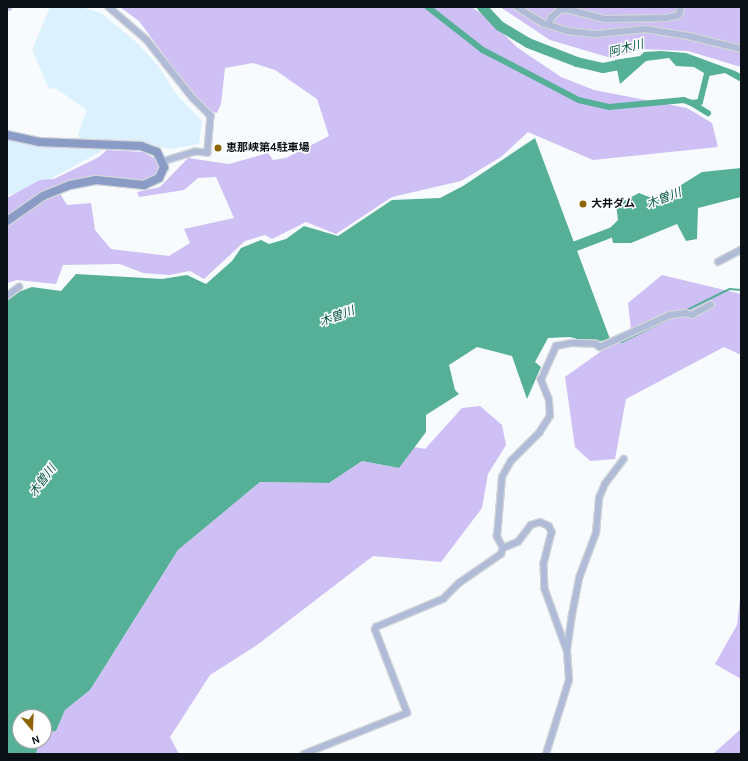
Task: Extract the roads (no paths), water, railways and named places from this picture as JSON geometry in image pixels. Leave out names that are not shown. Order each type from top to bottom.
[{"type":"street","points":[[109,7],[147,40],[189,93],[211,116],[208,153],[195,152],[163,162]]},
{"type":"street","points":[[517,7],[548,25],[567,32],[590,34],[645,29],[689,36],[741,49]]},
{"type":"street","points":[[548,25],[554,14],[567,9],[604,18],[667,18],[679,15],[681,7]]},
{"type":"street","points":[[7,135],[39,142],[141,146],[157,152],[163,162],[162,175],[155,181],[136,186],[107,180],[80,182],[42,196],[7,221]]},
{"type":"street","points":[[718,262],[741,250]]},
{"type":"street","points":[[7,296],[19,287]]},
{"type":"street","points":[[304,754],[407,713],[375,634],[376,627],[443,599],[459,583],[492,562],[501,554],[503,548],[497,537],[502,477],[511,461],[539,433],[550,416],[550,400],[542,380],[545,366],[556,346],[572,343],[596,344],[600,347],[614,343],[670,315],[686,313],[692,315],[710,304]]},
{"type":"street","points":[[546,754],[569,680],[567,650],[579,578],[596,532],[599,498],[609,477],[624,459]]},
{"type":"street","points":[[503,548],[518,542],[531,524],[540,522],[549,526],[552,532],[544,563],[545,589],[567,650]]},
{"type":"water","points":[[661,51],[686,53],[735,71],[741,74],[741,82],[725,73],[709,76],[694,67],[676,66],[669,58],[646,61],[620,84],[615,60],[640,56],[644,52]]},
{"type":"water","points":[[535,138],[610,339],[592,343],[570,337],[548,338],[535,362],[541,367],[527,399],[512,356],[477,347],[449,365],[455,390],[459,394],[426,415],[426,432],[399,468],[362,461],[329,483],[260,482],[178,550],[90,690],[65,710],[56,731],[52,732],[52,709],[12,709],[12,749],[37,749],[36,754],[7,754],[7,296],[32,287],[61,291],[76,274],[162,279],[187,275],[206,284],[232,261],[241,248],[261,240],[269,244],[286,239],[304,226],[338,236],[392,200],[440,198],[463,186]]},
{"type":"water","points":[[741,168],[741,197],[698,208],[697,239],[686,241],[677,224],[631,243],[613,243],[610,228],[618,220],[616,205],[639,193],[657,200],[702,172]]},
{"type":"waterway","points":[[428,7],[483,50],[579,100],[609,107],[684,100],[692,103],[700,102],[708,69]]},
{"type":"waterway","name":"阿木川","points":[[482,7],[500,26],[528,43],[577,62],[603,68],[628,63]]},
{"type":"waterway","points":[[692,103],[708,113]]},
{"type":"waterway","name":"木曽川","points":[[563,251],[623,228]]},
{"type":"waterway","points":[[685,311],[730,289],[741,290]]},
{"type":"waterway","points":[[619,341],[622,342],[673,317]]},
{"type":"place","name":"恵那峡第4駐車場","points":[[218,148]]},
{"type":"place","name":"大井ダム","points":[[583,204]]}]
